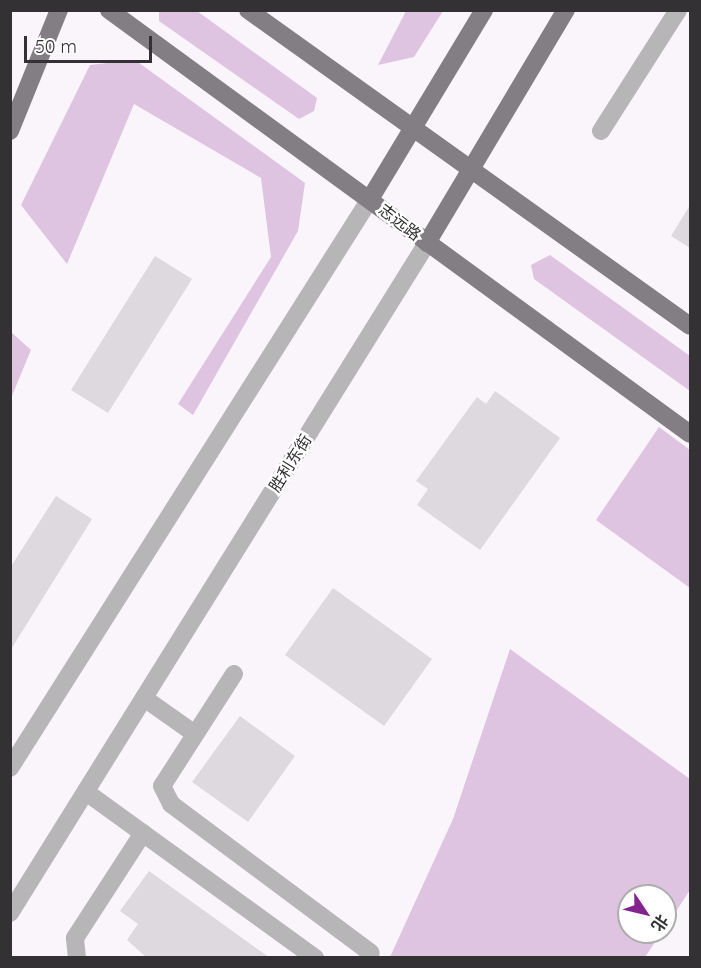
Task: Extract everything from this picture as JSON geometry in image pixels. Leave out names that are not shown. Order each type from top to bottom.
[{"type":"main road","points":[[10,131],[59,10]]},
{"type":"main road","name":"志远路","points":[[109,10],[690,434]]},
{"type":"main road","points":[[248,10],[411,129],[469,165],[690,326]]},
{"type":"main road","points":[[370,199],[484,10]]},
{"type":"main road","name":"胜利东街","points":[[427,243],[469,165],[566,10]]},
{"type":"street","points":[[601,131],[678,10]]},
{"type":"street","points":[[10,768],[370,199]]},
{"type":"street","name":"胜利东街","points":[[10,913],[427,243]]},
{"type":"street","points":[[234,674],[162,786],[171,804],[371,953]]},
{"type":"street","points":[[144,698],[195,734]]},
{"type":"street","points":[[86,792],[315,957]]},
{"type":"street","points":[[77,957],[75,938],[143,833]]},
{"type":"shaded area","points":[[159,11],[197,11],[317,98],[314,111],[299,119],[159,21]]},
{"type":"shaded area","points":[[406,11],[443,11],[414,57],[378,65]]},
{"type":"shaded area","points":[[135,60],[305,183],[298,231],[193,415],[178,404],[271,257],[261,178],[134,104],[67,264],[21,205],[90,65]]},
{"type":"shaded area","points":[[550,255],[690,356],[690,391],[534,279],[531,265]]},
{"type":"shaded area","points":[[11,332],[31,350],[11,398]]},
{"type":"shaded area","points":[[659,427],[690,450],[690,588],[596,520]]},
{"type":"shaded area","points":[[510,649],[690,779],[690,890],[677,910],[677,884],[617,884],[617,944],[654,944],[645,957],[390,957],[453,819]]},
{"type":"building","points":[[690,205],[690,248],[671,236]]},
{"type":"building","points":[[155,256],[192,279],[108,413],[71,390]]},
{"type":"building","points":[[495,391],[560,438],[480,550],[417,505],[428,489],[416,481],[477,397],[486,404]]},
{"type":"building","points":[[56,496],[92,519],[10,651],[10,568]]},
{"type":"building","points":[[333,588],[432,659],[384,726],[285,655]]},
{"type":"building","points":[[240,716],[295,756],[248,822],[192,782]]},
{"type":"building","points":[[149,871],[270,958],[147,958],[127,940],[138,924],[120,911]]}]
